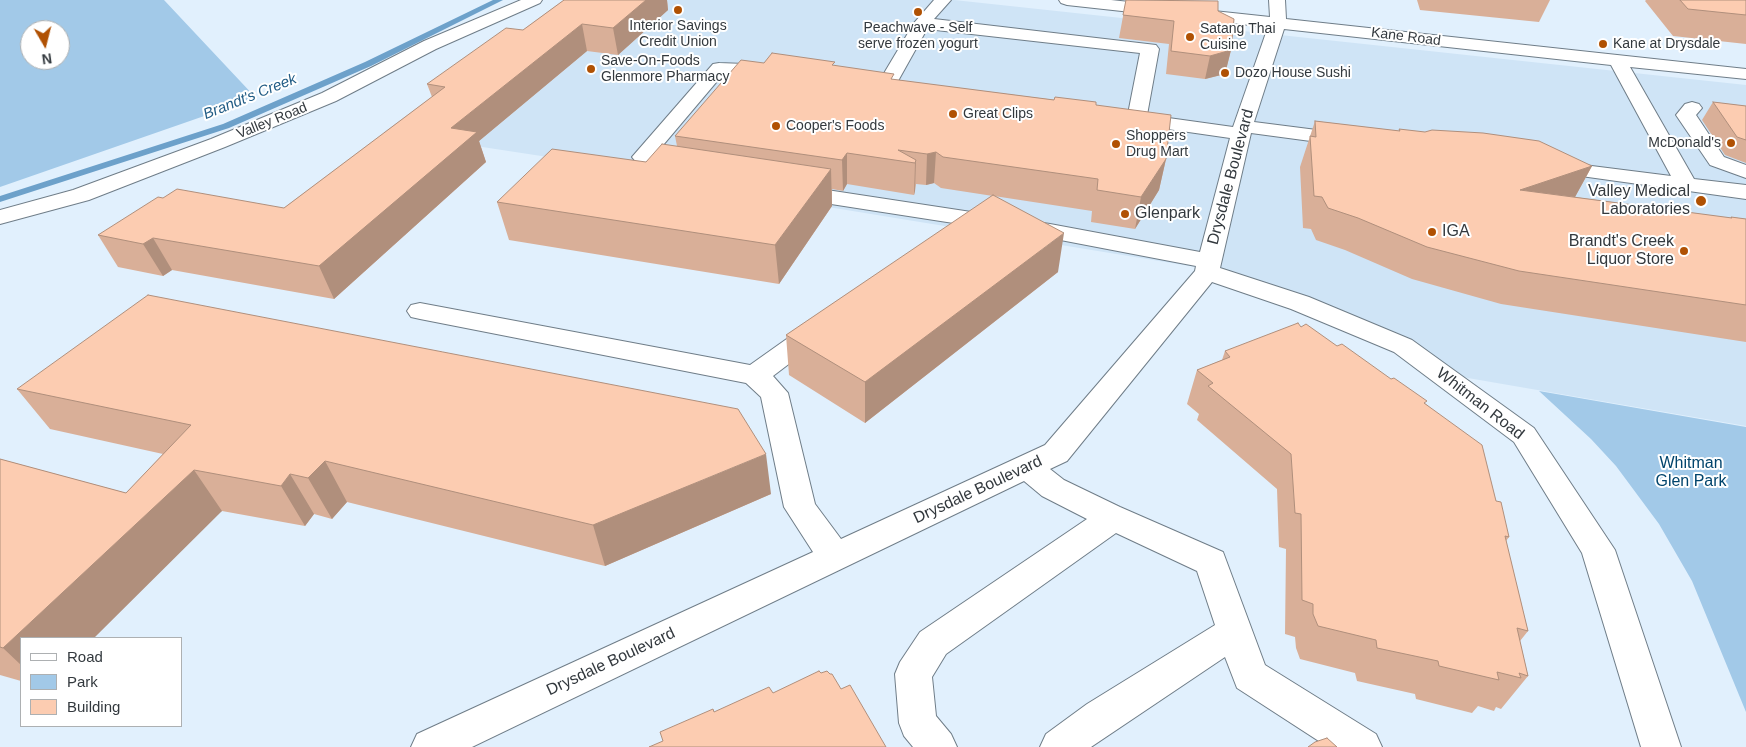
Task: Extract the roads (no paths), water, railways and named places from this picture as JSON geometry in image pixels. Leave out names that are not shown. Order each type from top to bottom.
[{"type":"street","name":"Valley Road","points":[[0,218],[81,195],[218,143],[329,97],[430,46],[534,0]]},
{"type":"street","points":[[925,90],[876,84],[942,0]]},
{"type":"street","name":"Kane Road","points":[[1066,0],[1278,11],[1618,61],[1746,74]]},
{"type":"street","name":"Drysdale Boulevard","points":[[431,747],[1056,453],[1208,266],[1242,130],[1278,11]]},
{"type":"street","points":[[922,24],[1150,50],[1137,119]]},
{"type":"street","points":[[1618,61],[1686,184]]},
{"type":"street","points":[[702,178],[654,170],[642,157],[719,68],[751,68],[790,73]]},
{"type":"street","points":[[1692,108],[1686,115],[1717,161],[1746,172]]},
{"type":"street","points":[[1118,117],[1369,142]]},
{"type":"street","points":[[1528,164],[1746,192]]},
{"type":"street","name":"Whitman Road","points":[[779,190],[1050,231],[1208,266],[1403,346],[1524,435],[1598,550],[1661,747]]},
{"type":"street","points":[[420,311],[755,375],[774,393],[800,507],[835,557]]},
{"type":"street","points":[[755,375],[814,332]]},
{"type":"street","points":[[1027,467],[1053,488],[1211,562],[1250,676],[1362,747]]},
{"type":"street","points":[[937,747],[918,724],[913,674],[933,643],[1114,518]]},
{"type":"street","points":[[1060,747],[1101,717],[1235,632]]},
{"type":"waterway","name":"Brandt's Creek","points":[[2,199],[226,126],[368,64],[499,0]]},
{"type":"place","name":"Interior Savings Credit Union","points":[[678,10]]},
{"type":"place","name":"Peachwave - Self serve frozen yogurt","points":[[918,12]]},
{"type":"place","name":"Satang Thai Cuisine","points":[[1190,37]]},
{"type":"place","name":"Kane at Drysdale","points":[[1603,44]]},
{"type":"place","name":"Save-On-Foods Glenmore Pharmacy","points":[[591,69]]},
{"type":"place","name":"Dozo House Sushi","points":[[1225,73]]},
{"type":"place","name":"Great Clips","points":[[953,114]]},
{"type":"place","name":"Cooper's Foods","points":[[776,126]]},
{"type":"place","name":"McDonald's","points":[[1731,143]]},
{"type":"place","name":"Shoppers Drug Mart","points":[[1116,144]]},
{"type":"place","name":"Valley Medical Laboratories","points":[[1701,201]]},
{"type":"place","name":"Glenpark","points":[[1125,214]]},
{"type":"place","name":"IGA","points":[[1432,232]]},
{"type":"place","name":"Brandt's Creek Liquor Store","points":[[1684,251]]},
{"type":"park label","name":"Whitman Glen Park","points":[[1691,473]]}]
